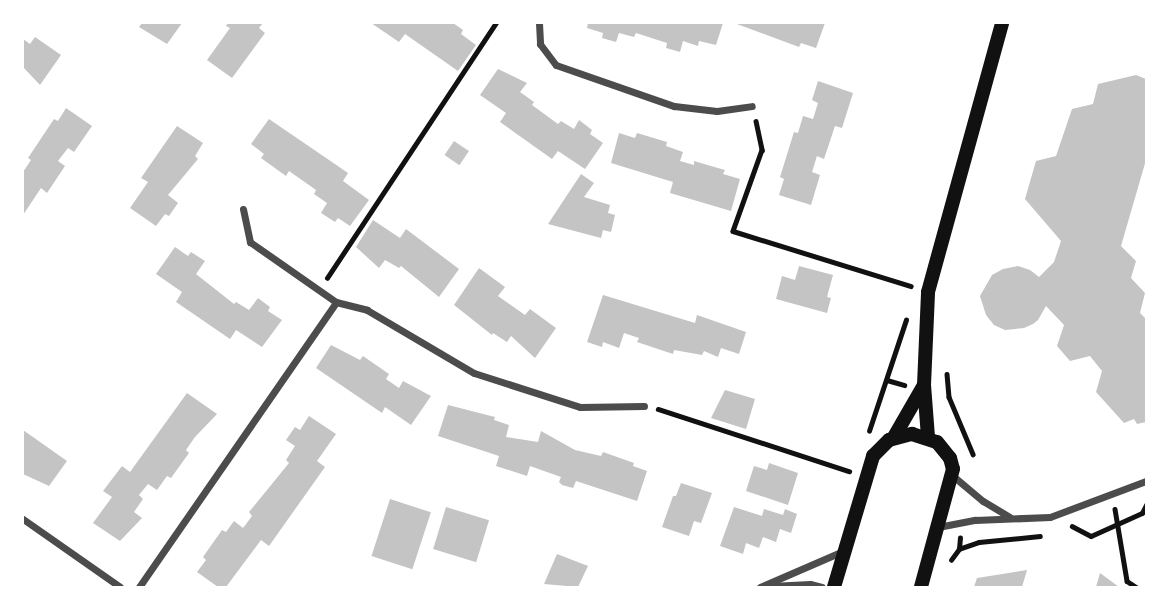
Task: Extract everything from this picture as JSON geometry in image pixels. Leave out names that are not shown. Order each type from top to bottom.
[{"type":"main road","points":[[928,437],[924,385],[928,292],[1002,23]]},
{"type":"main road","points":[[834,587],[873,456],[894,437],[924,385]]},
{"type":"main road","points":[[894,437],[912,434],[928,437],[947,452],[953,463],[953,476],[920,587]]},
{"type":"street","points":[[539,23],[540,44],[556,65],[674,106],[717,111],[752,106]]},
{"type":"street","points":[[243,209],[250,242],[318,291],[336,302],[367,310],[474,373],[580,407],[644,405]]},
{"type":"street","points":[[139,587],[336,302]]},
{"type":"street","points":[[953,476],[1010,517]]},
{"type":"street","points":[[937,527],[1010,517],[1050,517],[1113,491],[1146,481]]},
{"type":"street","points":[[23,519],[120,587]]},
{"type":"street","points":[[762,587],[844,551]]},
{"type":"street","points":[[762,587],[810,584],[822,587]]},
{"type":"path","points":[[318,291],[496,23]]},
{"type":"path","points":[[752,106],[762,150],[733,230],[928,292]]},
{"type":"path","points":[[946,363],[949,397],[969,441],[976,466],[970,490]]},
{"type":"path","points":[[644,405],[867,477]]},
{"type":"path","points":[[1113,491],[1127,581],[1136,587]]},
{"type":"path","points":[[946,566],[959,549],[961,523]]},
{"type":"path","points":[[959,549],[979,542]]},
{"type":"building","points":[[142,23],[182,23],[167,44],[139,27]]},
{"type":"building","points":[[228,23],[263,23],[259,28],[265,33],[232,78],[207,60],[230,28],[226,26]]},
{"type":"building","points":[[371,23],[453,23],[463,30],[461,34],[476,45],[458,71],[405,34],[399,42]]},
{"type":"building","points":[[588,23],[723,23],[716,45],[699,41],[698,46],[683,41],[680,52],[666,48],[667,43],[636,33],[634,37],[619,33],[616,42],[602,38],[603,33],[587,28]]},
{"type":"building","points":[[734,23],[825,23],[816,48],[801,43],[799,47]]},
{"type":"building","points":[[35,37],[61,55],[40,85],[23,67],[23,39],[30,44]]},
{"type":"building","points":[[498,69],[527,83],[520,92],[534,102],[532,105],[558,124],[561,121],[574,129],[579,120],[592,130],[590,134],[603,143],[585,169],[558,151],[552,159],[500,122],[506,113],[480,95]]},
{"type":"building","points":[[1136,75],[1146,79],[1146,160],[1121,246],[1136,261],[1131,278],[1145,293],[1140,313],[1146,319],[1146,422],[1137,424],[1134,419],[1124,423],[1096,392],[1102,371],[1090,356],[1070,361],[1057,346],[1064,325],[1046,306],[1033,324],[1005,330],[994,325],[986,315],[980,296],[992,275],[1003,269],[1018,266],[1039,277],[1054,262],[1061,241],[1025,199],[1036,161],[1056,156],[1072,109],[1093,104],[1098,84]]},
{"type":"building","points":[[818,81],[853,93],[842,128],[835,126],[824,159],[817,156],[812,172],[820,175],[811,205],[779,195],[784,179],[780,177],[794,132],[798,133],[803,116],[813,119],[818,103],[812,100]]},
{"type":"building","points":[[66,108],[92,126],[74,152],[68,148],[58,161],[65,166],[47,193],[41,188],[23,215],[23,172],[31,160],[28,158],[54,119],[58,121]]},
{"type":"building","points":[[269,119],[348,173],[343,181],[369,200],[350,226],[338,218],[335,222],[321,213],[327,203],[314,194],[316,190],[289,171],[286,176],[261,158],[264,154],[251,144]]},
{"type":"building","points":[[177,126],[203,143],[195,156],[198,159],[168,195],[178,203],[169,216],[165,214],[156,226],[130,208],[148,182],[141,178]]},
{"type":"building","points":[[619,133],[635,138],[637,133],[667,142],[666,146],[683,152],[680,161],[694,165],[694,161],[725,170],[723,174],[740,179],[731,211],[670,193],[673,182],[611,163]]},
{"type":"building","points":[[454,141],[469,151],[459,165],[444,155]]},
{"type":"building","points":[[581,174],[594,183],[584,197],[610,205],[608,213],[615,215],[611,232],[603,230],[601,238],[548,224]]},
{"type":"building","points":[[373,220],[400,238],[406,229],[459,269],[439,297],[401,266],[399,268],[385,260],[379,268],[356,247]]},
{"type":"building","points":[[175,247],[188,256],[191,252],[205,261],[196,274],[234,304],[236,302],[249,310],[258,298],[270,307],[268,311],[282,320],[262,347],[236,330],[230,339],[176,302],[182,292],[156,274]]},
{"type":"building","points":[[799,266],[833,275],[827,297],[831,298],[827,313],[776,299],[782,276],[795,280]]},
{"type":"building","points":[[479,268],[505,287],[498,296],[525,315],[530,309],[556,328],[535,358],[511,336],[507,342],[493,333],[492,335],[454,305]]},
{"type":"building","points":[[603,295],[695,323],[697,315],[746,332],[739,354],[721,348],[718,357],[704,351],[702,355],[674,350],[673,354],[637,342],[639,338],[624,333],[619,348],[603,342],[602,347],[587,342]]},
{"type":"building","points":[[331,345],[360,360],[363,356],[389,374],[386,379],[399,388],[403,381],[431,396],[411,425],[385,407],[382,413],[316,368]]},
{"type":"building","points":[[725,390],[755,399],[746,429],[711,418]]},
{"type":"building","points":[[187,393],[217,414],[195,437],[186,450],[189,453],[171,478],[167,476],[157,490],[148,484],[139,495],[143,499],[134,512],[142,518],[120,541],[93,523],[112,497],[103,491],[122,466],[130,472]]},
{"type":"building","points":[[448,405],[495,417],[494,420],[509,425],[506,437],[538,442],[541,431],[575,450],[601,456],[603,452],[634,463],[633,466],[647,471],[637,501],[576,481],[573,488],[562,485],[559,482],[561,477],[530,466],[527,476],[496,466],[499,456],[438,436]]},
{"type":"building","points":[[309,416],[336,434],[317,461],[325,467],[269,546],[261,540],[226,587],[218,587],[197,572],[206,560],[203,557],[222,530],[226,532],[234,521],[243,528],[252,516],[249,512],[289,463],[286,460],[295,446],[286,440],[295,427],[300,430]]},
{"type":"building","points":[[23,430],[67,461],[49,486],[23,474]]},
{"type":"building","points":[[769,463],[798,473],[788,505],[746,491],[754,466],[767,470]]},
{"type":"building","points":[[681,483],[712,493],[701,523],[694,521],[689,536],[662,527],[673,496],[676,496]]},
{"type":"building","points":[[390,499],[431,512],[412,569],[371,556]]},
{"type":"building","points":[[446,507],[489,520],[476,562],[433,549]]},
{"type":"building","points":[[734,507],[762,516],[764,509],[783,515],[785,509],[797,514],[791,533],[780,529],[776,542],[763,537],[759,548],[746,543],[743,554],[720,546]]},
{"type":"building","points":[[557,554],[588,566],[578,587],[544,584]]},
{"type":"building","points":[[1027,570],[1022,587],[974,587],[977,578]]},
{"type":"building","points":[[1100,573],[1119,587],[1096,587]]}]
